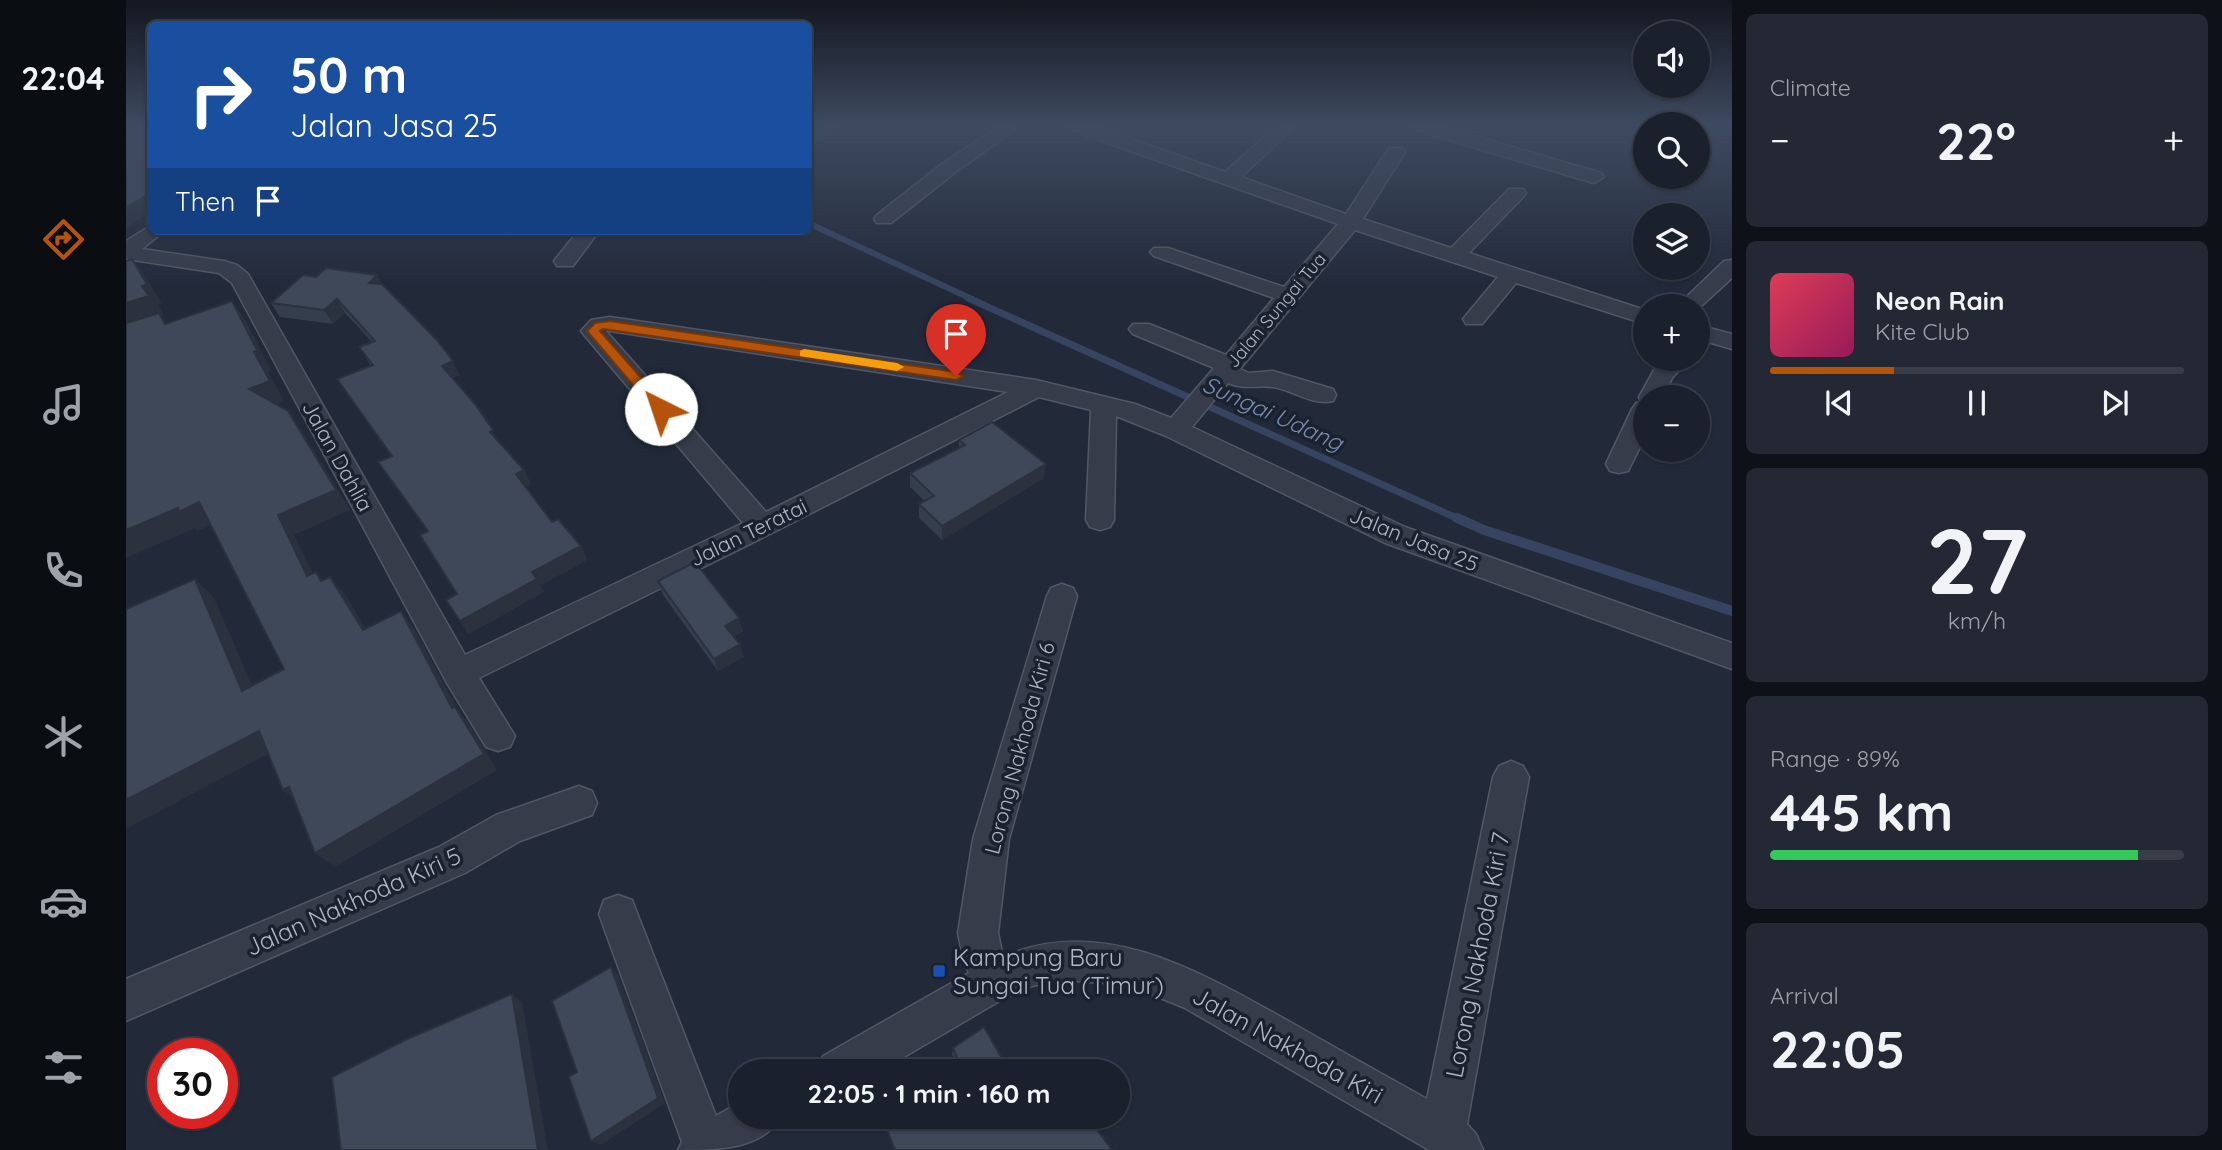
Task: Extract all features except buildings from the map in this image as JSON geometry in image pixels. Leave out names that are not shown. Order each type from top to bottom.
[{"type":"street","points":[[884,219],[936,178]]},
{"type":"street","points":[[1229,178],[1351,222],[1633,313]]},
{"type":"street","name":"Jalan Sungai Tua","points":[[1181,421],[1351,222],[1380,178]]},
{"type":"street","points":[[1455,256],[1516,192]]},
{"type":"street","points":[[126,252],[149,235]]},
{"type":"street","points":[[565,261],[586,235]]},
{"type":"street","name":"Jalan Dahlia","points":[[126,252],[224,267],[237,273],[243,281],[237,301],[498,736]]},
{"type":"street","points":[[1161,252],[1287,295]]},
{"type":"street","points":[[1702,294],[1732,267]]},
{"type":"street","points":[[1474,319],[1511,275]]},
{"type":"street","name":"Jalan Jasa 25","points":[[762,526],[593,331],[599,325],[610,324],[1036,388],[1181,421],[1395,535],[1732,656]]},
{"type":"street","points":[[1141,329],[1224,373],[1246,381],[1273,379],[1324,395]]},
{"type":"street","points":[[1710,336],[1732,342]]},
{"type":"street","name":"Jalan Teratai","points":[[458,673],[762,526],[1036,388]]},
{"type":"street","points":[[1100,520],[1104,405]]},
{"type":"street","points":[[1619,464],[1633,434]]},
{"type":"street","name":"Lorong Nakhoda Kiri 6","points":[[994,982],[983,958],[978,933],[991,839],[1062,596]]},
{"type":"street","name":"Lorong Nakhoda Kiri 7","points":[[1452,1141],[1511,777]]},
{"type":"street","name":"Jalan Nakhoda Kiri 5","points":[[126,1000],[452,860],[509,827],[579,803]]},
{"type":"street","points":[[618,914],[704,1148],[737,1129]]},
{"type":"street","name":"Jalan Nakhoda Kiri","points":[[859,1059],[994,982],[1029,966],[1061,960],[1104,963],[1149,973],[1199,994],[1452,1141]]},
{"type":"waterway","name":"Sungai Udang","points":[[812,225],[972,299]]},
{"type":"waterway","name":"Sungai Udang","points":[[968,298],[1461,520]]},
{"type":"waterway","name":"Sungai Udang","points":[[1457,518],[1484,530],[1732,611]]},
{"type":"slow traffic","points":[[804,353],[897,367]]},
{"type":"place","name":"Kampung Baru Sungai Tua (Timur)","points":[[939,971]]},
{"type":"route","points":[[661,409],[593,331],[599,325],[610,324],[956,376]]}]
